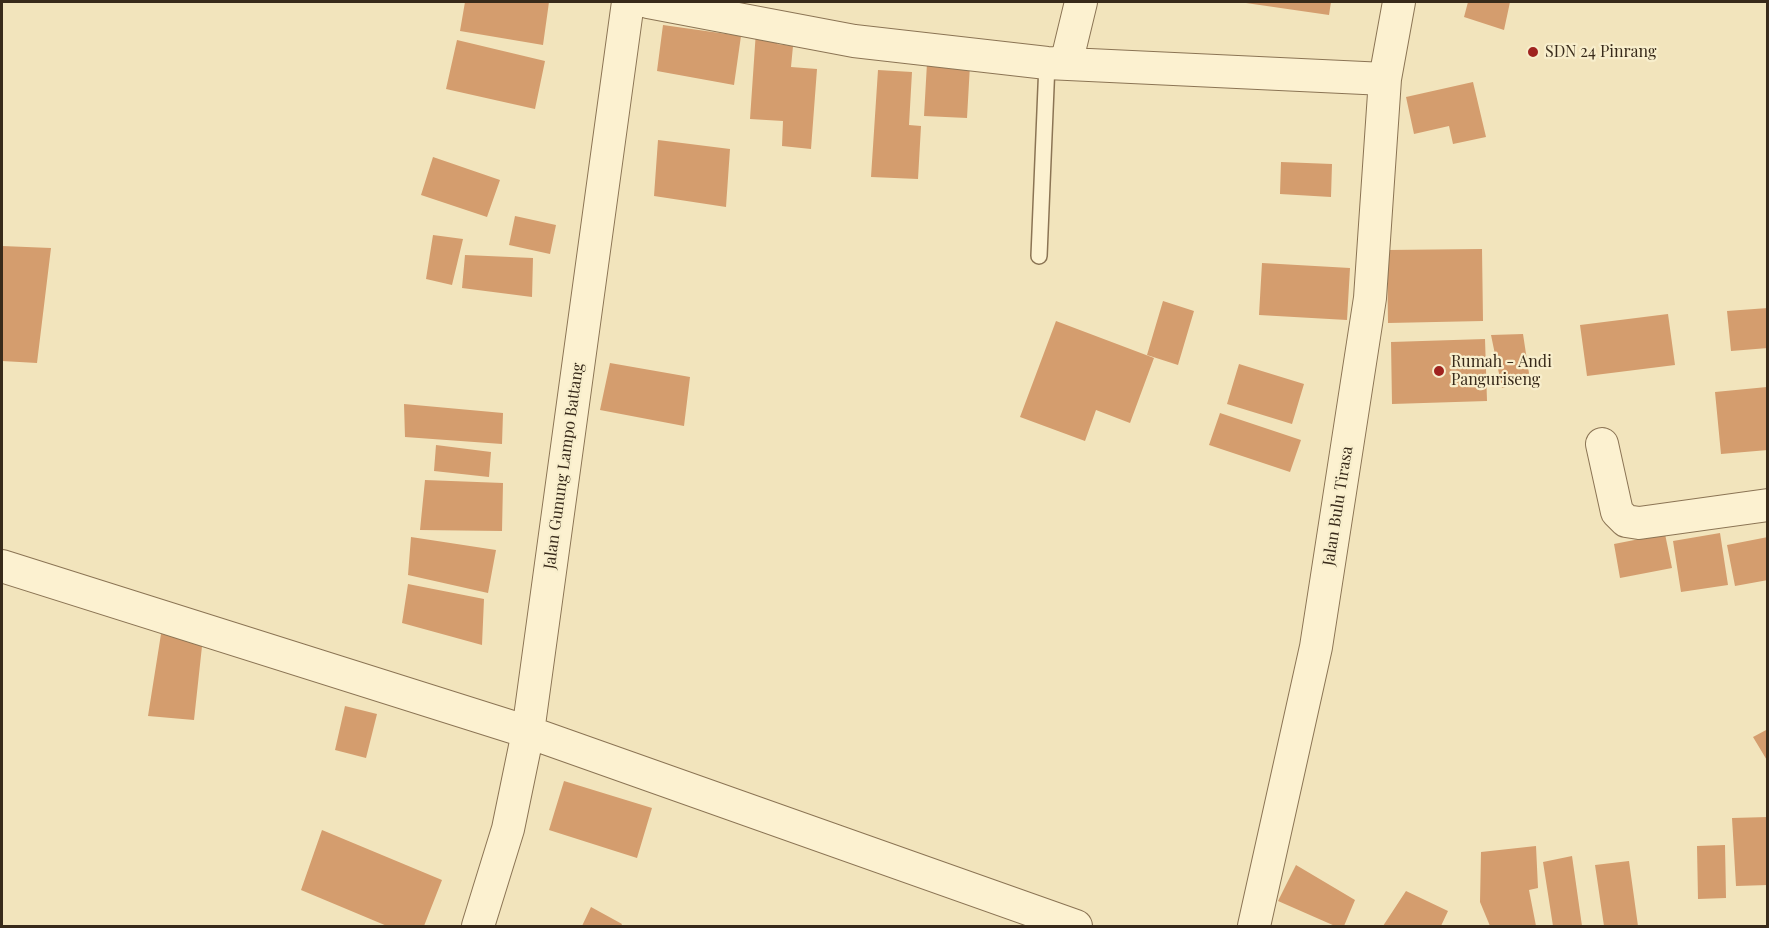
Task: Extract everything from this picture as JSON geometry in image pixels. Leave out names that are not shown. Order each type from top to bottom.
[{"type":"street","name":"Jalan Gunung Lampo Battang","points":[[478,927],[508,829],[528,732],[628,2]]},
{"type":"street","points":[[648,2],[854,41],[1056,64],[1385,79]]},
{"type":"street","points":[[1056,64],[1081,2]]},
{"type":"street","name":"Jalan Bulu Tirasa","points":[[1254,927],[1316,647],[1370,298],[1385,79],[1399,2]]},
{"type":"street","points":[[1602,444],[1617,512],[1626,521],[1639,523],[1767,505]]},
{"type":"street","points":[[2,566],[528,732],[1076,927]]},
{"type":"lane","points":[[1039,256],[1056,64]]},
{"type":"building","points":[[465,2],[549,2],[543,45],[460,31]]},
{"type":"building","points":[[1239,2],[1331,2],[1329,15]]},
{"type":"building","points":[[1468,2],[1510,2],[1504,30],[1464,17]]},
{"type":"building","points":[[663,25],[741,36],[734,85],[657,71]]},
{"type":"building","points":[[756,31],[777,33],[777,44],[793,46],[791,67],[817,69],[811,149],[782,146],[783,121],[750,119]]},
{"type":"building","points":[[457,40],[545,61],[535,109],[446,89]]},
{"type":"building","points":[[927,63],[970,65],[967,118],[924,116]]},
{"type":"building","points":[[878,70],[912,72],[909,125],[921,126],[918,179],[871,177]]},
{"type":"building","points":[[1473,82],[1486,137],[1453,144],[1449,126],[1414,134],[1406,97]]},
{"type":"building","points":[[658,140],[730,149],[726,207],[654,196]]},
{"type":"building","points":[[433,157],[500,180],[487,217],[421,195]]},
{"type":"building","points":[[1281,162],[1332,164],[1331,197],[1280,194]]},
{"type":"building","points":[[515,216],[556,225],[550,254],[509,245]]},
{"type":"building","points":[[433,235],[463,239],[452,285],[426,279]]},
{"type":"building","points":[[2,246],[51,248],[37,363],[2,361]]},
{"type":"building","points":[[1482,249],[1483,321],[1388,323],[1387,250]]},
{"type":"building","points":[[465,255],[533,258],[532,297],[462,288]]},
{"type":"building","points":[[1262,263],[1350,268],[1347,320],[1259,315]]},
{"type":"building","points":[[1163,301],[1194,311],[1178,365],[1147,355]]},
{"type":"building","points":[[1768,308],[1768,348],[1731,351],[1727,311]]},
{"type":"building","points":[[1668,314],[1675,365],[1587,376],[1580,325]]},
{"type":"building","points":[[1056,321],[1154,358],[1130,423],[1096,410],[1085,441],[1020,417]]},
{"type":"building","points":[[1523,334],[1530,380],[1502,388],[1491,335]]},
{"type":"building","name":"Rumah - Andi Panguriseng","points":[[1485,339],[1487,401],[1392,404],[1391,342]]},
{"type":"building","points":[[610,363],[690,377],[684,426],[600,410]]},
{"type":"building","points":[[1239,364],[1304,384],[1292,424],[1227,404]]},
{"type":"building","points":[[1767,387],[1768,450],[1721,454],[1715,392]]},
{"type":"building","points":[[404,404],[503,413],[502,444],[405,437]]},
{"type":"building","points":[[1220,413],[1301,440],[1290,472],[1209,445]]},
{"type":"building","points":[[436,445],[491,452],[489,477],[434,471]]},
{"type":"building","points":[[425,480],[503,483],[502,531],[420,530]]},
{"type":"building","points":[[1720,533],[1728,585],[1681,592],[1673,541]]},
{"type":"building","points":[[1665,534],[1672,568],[1620,578],[1614,544]]},
{"type":"building","points":[[411,537],[496,550],[488,593],[408,575]]},
{"type":"building","points":[[1768,537],[1768,580],[1735,586],[1727,545]]},
{"type":"building","points":[[408,584],[484,599],[482,645],[402,623]]},
{"type":"building","points":[[161,634],[203,637],[194,720],[148,716]]},
{"type":"building","points":[[345,706],[377,714],[366,758],[335,750]]},
{"type":"building","points":[[1768,729],[1768,762],[1753,737]]},
{"type":"building","points":[[564,781],[652,808],[637,858],[549,830]]},
{"type":"building","points":[[1768,817],[1768,885],[1736,886],[1732,818]]},
{"type":"building","points":[[322,830],[442,880],[424,926],[387,926],[301,890]]},
{"type":"building","points":[[1725,845],[1726,898],[1698,899],[1697,846]]},
{"type":"building","points":[[1536,846],[1538,888],[1529,890],[1536,926],[1490,926],[1480,902],[1481,852]]},
{"type":"building","points":[[1572,856],[1582,926],[1553,926],[1543,862]]},
{"type":"building","points":[[1629,861],[1638,926],[1604,926],[1595,865]]},
{"type":"building","points":[[1296,865],[1355,900],[1344,926],[1335,926],[1278,901]]},
{"type":"building","points":[[1406,891],[1448,911],[1441,926],[1383,926]]},
{"type":"building","points":[[591,907],[622,924],[621,926],[582,926]]},
{"type":"place","name":"SDN 24 Pinrang","points":[[1533,52]]},
{"type":"place","name":"Rumah - Andi Panguriseng","points":[[1439,371]]}]
